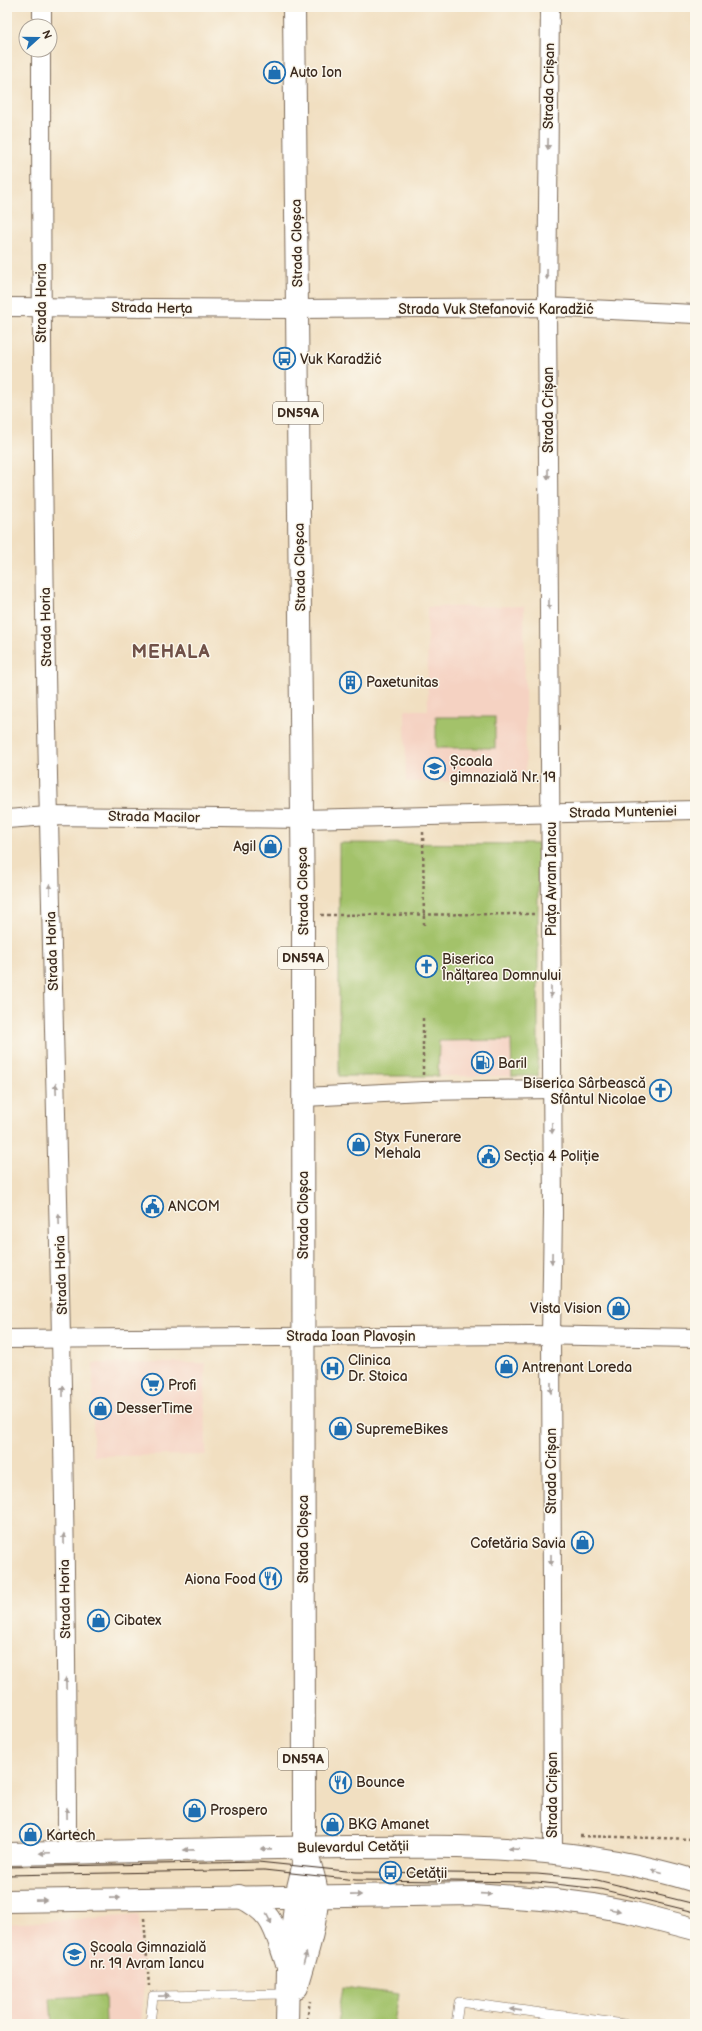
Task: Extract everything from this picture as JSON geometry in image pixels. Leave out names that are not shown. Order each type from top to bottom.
[{"type":"main road","name":"Strada Cloșca","points":[[294,7],[298,310],[304,1098],[304,1848]]},
{"type":"main road","name":"Bulevardul Cetății","points":[[7,1854],[476,1846],[553,1853],[640,1866],[695,1881]]},
{"type":"main road","name":"DN59A","points":[[287,2023],[288,1968],[296,1896],[303,1867],[304,1848]]},
{"type":"main road","name":"DN59A","points":[[287,2023],[314,1926],[317,1896],[312,1868],[304,1848]]},
{"type":"main road","points":[[7,1901],[435,1893],[516,1896],[600,1907],[695,1929]]},
{"type":"main road","name":"DN59A","points":[[239,1896],[256,1904],[266,1913],[277,1934],[288,1968]]},
{"type":"street","points":[[42,7],[42,18]]},
{"type":"street","name":"Strada Crișan","points":[[550,7],[547,307],[551,813]]},
{"type":"street","name":"Strada Horia","points":[[41,58],[40,307],[48,816],[62,1338],[67,1852]]},
{"type":"street","name":"Strada Herța","points":[[7,307],[298,310]]},
{"type":"street","name":"Strada Vuk Stefanović Karadžić","points":[[298,310],[547,307],[695,314]]},
{"type":"street","name":"Strada Munteniei","points":[[551,813],[695,810]]},
{"type":"street","name":"Piața Avram Iancu","points":[[302,819],[551,813],[552,1089]]},
{"type":"street","name":"Strada Macilor","points":[[7,819],[48,816],[302,819]]},
{"type":"street","points":[[304,1098],[423,1091],[552,1089]]},
{"type":"street","name":"Strada Crișan","points":[[552,1089],[553,1214],[551,1335],[553,1853]]},
{"type":"street","name":"Strada Ioan Plavoșin","points":[[7,1339],[551,1335],[695,1338]]},
{"type":"lane","points":[[150,2024],[153,1996],[288,1994]]},
{"type":"lane","points":[[456,2024],[459,2002],[624,2024]]},
{"type":"path","points":[[423,815],[422,913],[424,926]]},
{"type":"path","points":[[303,916],[422,913],[535,914]]},
{"type":"path","points":[[423,1018],[423,1091]]},
{"type":"path","points":[[579,1836],[695,1839]]},
{"type":"path","points":[[144,1915],[147,1984],[153,1996]]},
{"type":"path","points":[[328,2023],[337,2024]]},
{"type":"shaded area","points":[[524,606],[526,780],[406,782],[405,710],[428,710],[427,607]]},
{"type":"shaded area","points":[[511,1040],[512,1076],[438,1076],[439,1041]]},
{"type":"shaded area","points":[[93,1363],[205,1363],[206,1455],[93,1456]]},
{"type":"shaded area","name":"Școala Gimnazială nr. 19 Avram Iancu","points":[[139,1915],[144,1986],[140,2024],[7,2024],[7,1924]]},
{"type":"green space","points":[[436,717],[495,717],[495,748],[436,748]]},
{"type":"green space","points":[[339,843],[538,844],[538,1076],[512,1076],[511,1040],[439,1041],[438,1076],[339,1076]]},
{"type":"green space","points":[[343,1987],[399,1994],[394,2024],[337,2024]]},
{"type":"green space","points":[[105,1995],[106,2024],[52,2024],[50,1998]]},
{"type":"tram line","points":[[7,1867],[258,1862],[356,1872],[537,1874],[593,1879],[695,1904]]},
{"type":"tram line","points":[[7,1875],[264,1870],[356,1880],[537,1882],[600,1889],[695,1912]]},
{"type":"place","name":"Auto Ion","points":[[275,72]]},
{"type":"place","name":"Vuk Karadžić","points":[[285,359]]},
{"type":"place","name":"Paxetunitas","points":[[351,682]]},
{"type":"place","name":"Școala gimnazială Nr. 19","points":[[434,769]]},
{"type":"place","name":"Agil","points":[[271,846]]},
{"type":"place","name":"Biserica Înălțarea Domnului","points":[[426,967]]},
{"type":"place","name":"Baril","points":[[483,1063]]},
{"type":"place","name":"Biserica Sârbească Sfântul Nicolae","points":[[661,1091]]},
{"type":"place","name":"Styx Funerare Mehala","points":[[359,1145]]},
{"type":"place","name":"Secția 4 Poliție","points":[[489,1156]]},
{"type":"place","name":"ANCOM","points":[[153,1206]]},
{"type":"place","name":"Vista Vision","points":[[618,1308]]},
{"type":"place","name":"Antrenant Loreda","points":[[507,1367]]},
{"type":"place","name":"Clinica Dr. Stoica","points":[[332,1368]]},
{"type":"place","name":"Profi","points":[[153,1385]]},
{"type":"place","name":"DesserTime","points":[[100,1408]]},
{"type":"place","name":"SupremeBikes","points":[[340,1429]]},
{"type":"place","name":"Cofetăria Savia","points":[[582,1543]]},
{"type":"place","name":"Aiona Food","points":[[271,1579]]},
{"type":"place","name":"Cibatex","points":[[98,1620]]},
{"type":"place","name":"Bounce","points":[[340,1782]]},
{"type":"place","name":"Prospero","points":[[194,1810]]},
{"type":"place","name":"BKG Amanet","points":[[333,1824]]},
{"type":"place","name":"Kartech","points":[[30,1835]]},
{"type":"place","name":"Cetății","points":[[391,1873]]},
{"type":"place","name":"Școala Gimnazială nr. 19 Avram Iancu","points":[[74,1955]]},
{"type":"district","name":"MEHALA","points":[[171,652]]}]
